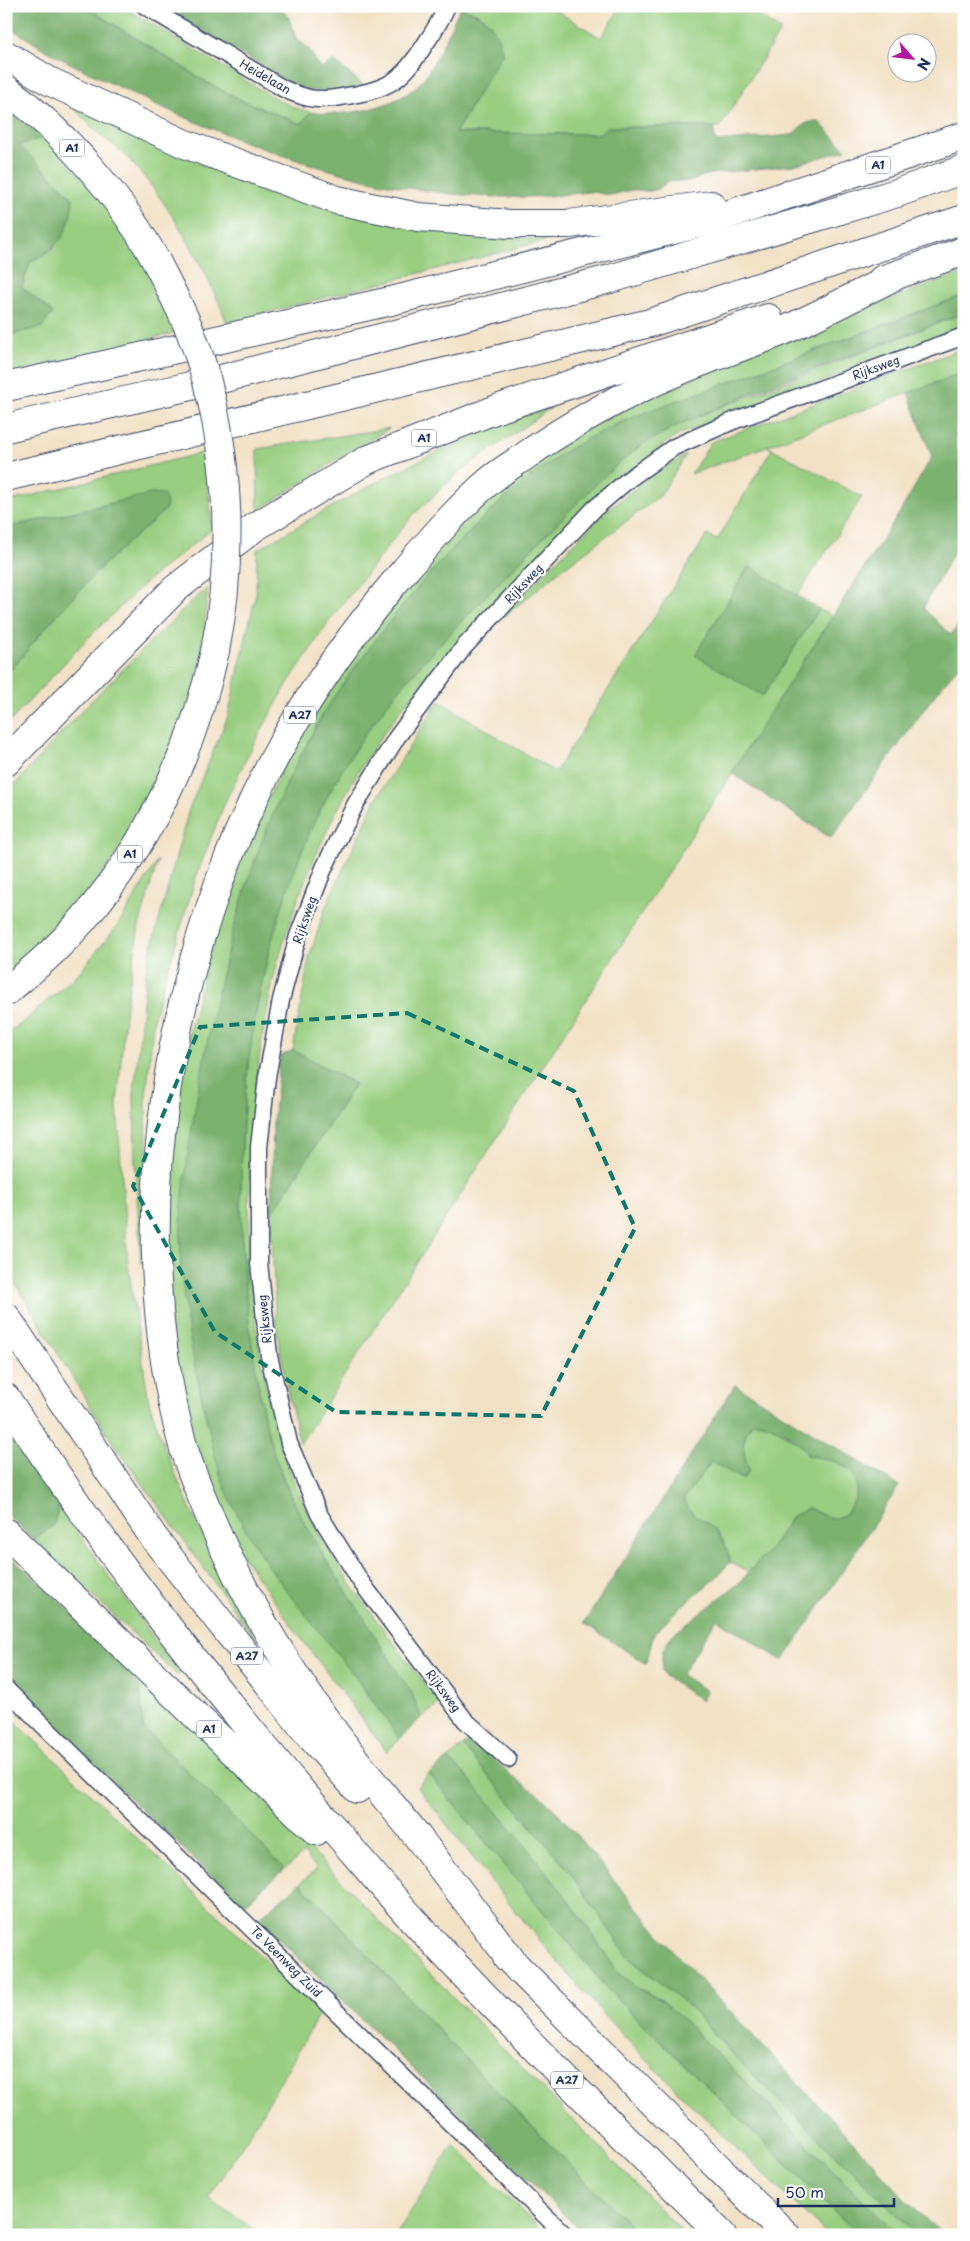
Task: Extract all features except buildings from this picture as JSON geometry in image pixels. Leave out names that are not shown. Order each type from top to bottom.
[{"type":"highway","name":"A1","points":[[6,55],[49,81],[185,144],[338,200],[418,217],[510,224],[569,224],[792,194]]},
{"type":"highway","name":"A1","points":[[6,89],[75,152],[129,216],[156,261],[191,335],[207,388],[221,456],[226,511],[226,568],[215,650],[194,729],[158,809],[122,867],[83,918],[52,951],[6,992]]},
{"type":"highway","name":"A1","points":[[6,387],[400,299],[709,220],[964,136]]},
{"type":"highway","points":[[6,428],[221,379],[610,279],[897,193],[964,169]]},
{"type":"highway","points":[[6,477],[650,323],[964,219]]},
{"type":"highway","name":"A1","points":[[6,770],[29,740],[99,664],[174,588],[255,527],[367,460],[497,409],[899,274],[964,250]]},
{"type":"highway","name":"A27","points":[[519,1970],[423,1844],[353,1757],[296,1676],[255,1610],[228,1557],[184,1450],[162,1342],[157,1283],[156,1220],[167,1091],[188,985],[220,881],[245,820],[281,747],[328,671],[376,604],[437,533],[487,483],[562,430],[618,399],[676,372],[786,330],[899,274]]},
{"type":"highway","points":[[6,762],[29,740]]},
{"type":"highway","name":"A27","points":[[6,1317],[101,1462],[188,1582],[306,1731],[519,1970],[786,2235]]},
{"type":"highway","name":"A27","points":[[6,1398],[45,1458],[178,1641],[270,1755],[414,1922],[568,2082],[722,2235]]},
{"type":"highway","name":"A1","points":[[6,1534],[282,1800],[414,1922]]},
{"type":"street","name":"Heidelaan","points":[[145,6],[284,89],[305,99],[332,98],[370,92],[393,83],[409,69],[442,18],[446,6]]},
{"type":"street","name":"Rijksweg","points":[[508,1759],[464,1720],[361,1582],[320,1514],[288,1443],[269,1356],[258,1263],[259,1147],[267,1077],[281,1000],[298,936],[324,868],[337,841],[355,805],[397,737],[464,647],[594,509],[629,479],[674,447],[733,421],[964,336]]},
{"type":"street","name":"Te Veenweg Zuid","points":[[6,1688],[565,2235]]},
{"type":"highlighted area","points":[[407,1013],[574,1091],[635,1228],[541,1416],[336,1412],[215,1332],[133,1186],[200,1027]]},
{"type":"green space","points":[[6,6],[84,6],[208,83],[241,100],[301,124],[311,112],[337,114],[367,110],[407,94],[417,86],[429,70],[460,8],[477,14],[489,23],[498,37],[502,54],[455,133],[599,134],[606,127],[714,127],[715,142],[792,135],[810,122],[819,122],[846,150],[794,165],[718,173],[702,176],[693,181],[671,181],[651,191],[632,190],[610,195],[591,192],[518,197],[449,194],[381,183],[314,165],[248,143],[120,88],[51,53],[6,26]]},
{"type":"green space","points":[[84,6],[122,6],[273,97],[295,108],[311,112],[301,124],[241,100],[208,83]]},
{"type":"green space","points":[[161,6],[277,6],[288,16],[296,38],[308,48],[321,69],[333,60],[368,89],[324,92],[300,89]]},
{"type":"green space","points":[[461,6],[549,6],[601,38],[621,6],[743,6],[781,30],[720,127],[607,127],[599,134],[455,133],[502,54],[489,23],[478,14],[460,8]]},
{"type":"green space","points":[[70,104],[265,193],[414,229],[548,240],[227,323],[195,255],[168,209],[153,188],[121,151],[100,135]]},
{"type":"green space","points":[[6,105],[45,137],[19,145],[73,199],[69,222],[62,237],[50,250],[30,262],[22,287],[53,313],[42,327],[6,336]]},
{"type":"green space","points":[[45,137],[125,225],[177,332],[6,376],[6,336],[30,262],[53,249],[73,198],[19,145]]},
{"type":"green space","points":[[964,272],[964,295],[616,424],[558,457],[525,481],[483,518],[435,568],[389,622],[352,671],[319,720],[294,769],[227,957],[204,1061],[189,1148],[181,1230],[181,1263],[185,1303],[202,1401],[221,1477],[233,1505],[267,1563],[353,1674],[400,1739],[387,1752],[294,1629],[223,1528],[201,1480],[170,1348],[170,1109],[227,882],[323,685],[520,457],[770,343]]},
{"type":"green space","points":[[964,295],[964,313],[764,388],[678,425],[640,446],[608,473],[561,519],[408,680],[356,747],[341,772],[309,836],[283,904],[264,974],[251,1047],[243,1121],[241,1195],[244,1267],[251,1338],[266,1425],[274,1454],[293,1501],[330,1566],[412,1693],[421,1718],[400,1739],[356,1678],[278,1579],[247,1532],[233,1506],[222,1480],[215,1456],[197,1378],[187,1322],[182,1284],[180,1245],[184,1184],[193,1124],[224,964],[243,895],[267,828],[290,776],[317,725],[336,694],[391,620],[434,569],[480,521],[505,498],[557,457],[598,433],[664,405]]},
{"type":"green space","points":[[964,313],[964,329],[680,434],[634,467],[555,542],[472,629],[408,701],[370,753],[353,781],[319,848],[300,894],[277,965],[264,1025],[255,1088],[250,1154],[249,1222],[253,1289],[261,1355],[274,1418],[292,1476],[305,1507],[321,1537],[358,1595],[440,1704],[421,1718],[406,1686],[324,1557],[295,1505],[273,1450],[257,1380],[251,1337],[244,1267],[241,1195],[243,1120],[251,1045],[264,971],[283,900],[309,832],[355,749],[384,707],[411,673],[586,493],[620,462],[646,442],[684,422]]},
{"type":"green space","points":[[964,348],[964,372],[691,474],[711,442]]},
{"type":"green space","points":[[964,372],[964,411],[955,429],[956,449],[964,455],[964,547],[955,550],[923,608],[951,635],[964,617],[964,663],[955,670],[931,700],[831,838],[731,773],[900,512],[932,457],[908,393]]},
{"type":"green space","points":[[552,407],[458,473],[412,516],[330,620],[288,683],[253,745],[225,802],[196,877],[154,1016],[146,1098],[149,1263],[141,1263],[135,1162],[134,1093],[147,964],[189,809],[228,716],[256,593],[257,550],[364,489],[437,452],[513,420]]},
{"type":"green space","points":[[390,428],[344,455],[258,511],[257,449]]},
{"type":"green space","points":[[767,446],[862,497],[797,596],[749,567],[763,696],[819,609],[833,616],[300,1444],[276,1326],[271,1215],[355,1084],[293,1050],[309,958],[325,908],[376,799],[439,701],[555,772],[707,535],[717,540],[772,449]]},
{"type":"green space","points":[[205,452],[212,529],[145,583],[86,640],[6,726],[6,676],[46,627],[102,566],[160,514],[124,500],[6,528],[6,502]]},
{"type":"green space","points":[[686,455],[660,496],[557,573],[486,632],[601,516],[647,478]]},
{"type":"green space","points":[[154,493],[163,494],[167,502],[165,510],[102,566],[46,627],[6,676],[6,528]]},
{"type":"green space","points":[[749,566],[819,609],[763,696],[695,655]]},
{"type":"green space","points":[[208,588],[202,651],[188,716],[129,837],[70,918],[6,978],[6,794],[84,708],[190,603]]},
{"type":"green space","points":[[158,860],[139,926],[126,1005],[117,1105],[128,1265],[149,1402],[163,1444],[216,1564],[258,1643],[108,1436],[6,1268],[6,1032],[17,1027],[78,974],[118,925]]},
{"type":"green space","points":[[293,1050],[355,1084],[271,1215],[273,1122],[280,1057]]},
{"type":"green space","points":[[735,1385],[899,1486],[783,1661],[717,1619],[681,1675],[707,1691],[701,1701],[665,1676],[662,1670],[662,1652],[671,1636],[738,1584],[777,1541],[791,1517],[808,1508],[827,1517],[840,1517],[851,1508],[857,1486],[852,1473],[843,1465],[807,1455],[798,1443],[784,1432],[768,1425],[753,1422],[744,1440],[744,1451],[749,1471],[743,1479],[711,1462],[684,1499],[693,1513],[719,1534],[730,1562],[718,1576],[683,1605],[654,1634],[646,1664],[584,1623]]},
{"type":"green space","points":[[753,1422],[765,1422],[803,1446],[807,1455],[838,1463],[849,1469],[856,1480],[857,1487],[854,1501],[846,1513],[840,1516],[828,1517],[808,1508],[791,1517],[777,1541],[749,1573],[730,1562],[719,1534],[690,1510],[684,1499],[711,1461],[743,1479],[749,1471],[744,1451],[744,1440]]},
{"type":"green space","points":[[6,1427],[59,1506],[53,1526],[33,1539],[6,1514]]},
{"type":"green space","points":[[59,1506],[179,1674],[178,1676],[33,1539],[53,1526]]},
{"type":"green space","points":[[6,1552],[139,1675],[143,1727],[285,1869],[243,1905],[6,1682]]},
{"type":"green space","points":[[139,1675],[192,1725],[387,1929],[685,2235],[639,2235],[480,2074],[300,1883],[317,1869],[304,1853],[285,1869],[142,1727]]},
{"type":"green space","points":[[6,1713],[320,2013],[251,2132],[208,2198],[262,2235],[6,2235]]},
{"type":"green space","points":[[472,1738],[514,1778],[537,1793],[558,1813],[675,1953],[872,2162],[905,2200],[943,2235],[918,2235],[731,2053],[690,2007],[629,1958],[566,1867],[463,1746]]},
{"type":"green space","points":[[463,1746],[566,1867],[629,1958],[690,2007],[731,2053],[918,2235],[897,2235],[685,2021],[663,2001],[636,1987],[618,1972],[570,1902],[464,1773],[448,1759]]},
{"type":"green space","points":[[448,1759],[464,1773],[513,1830],[570,1902],[618,1972],[636,1987],[663,2001],[685,2021],[897,2235],[859,2235],[609,1991],[429,1774]]},
{"type":"green space","points":[[429,1774],[609,1991],[859,2235],[828,2235],[642,2056],[540,1940],[417,1787]]},
{"type":"green space","points":[[300,1883],[480,2074],[639,2235],[585,2235],[258,1919]]},
{"type":"green space","points":[[453,2144],[546,2235],[396,2235]]}]
